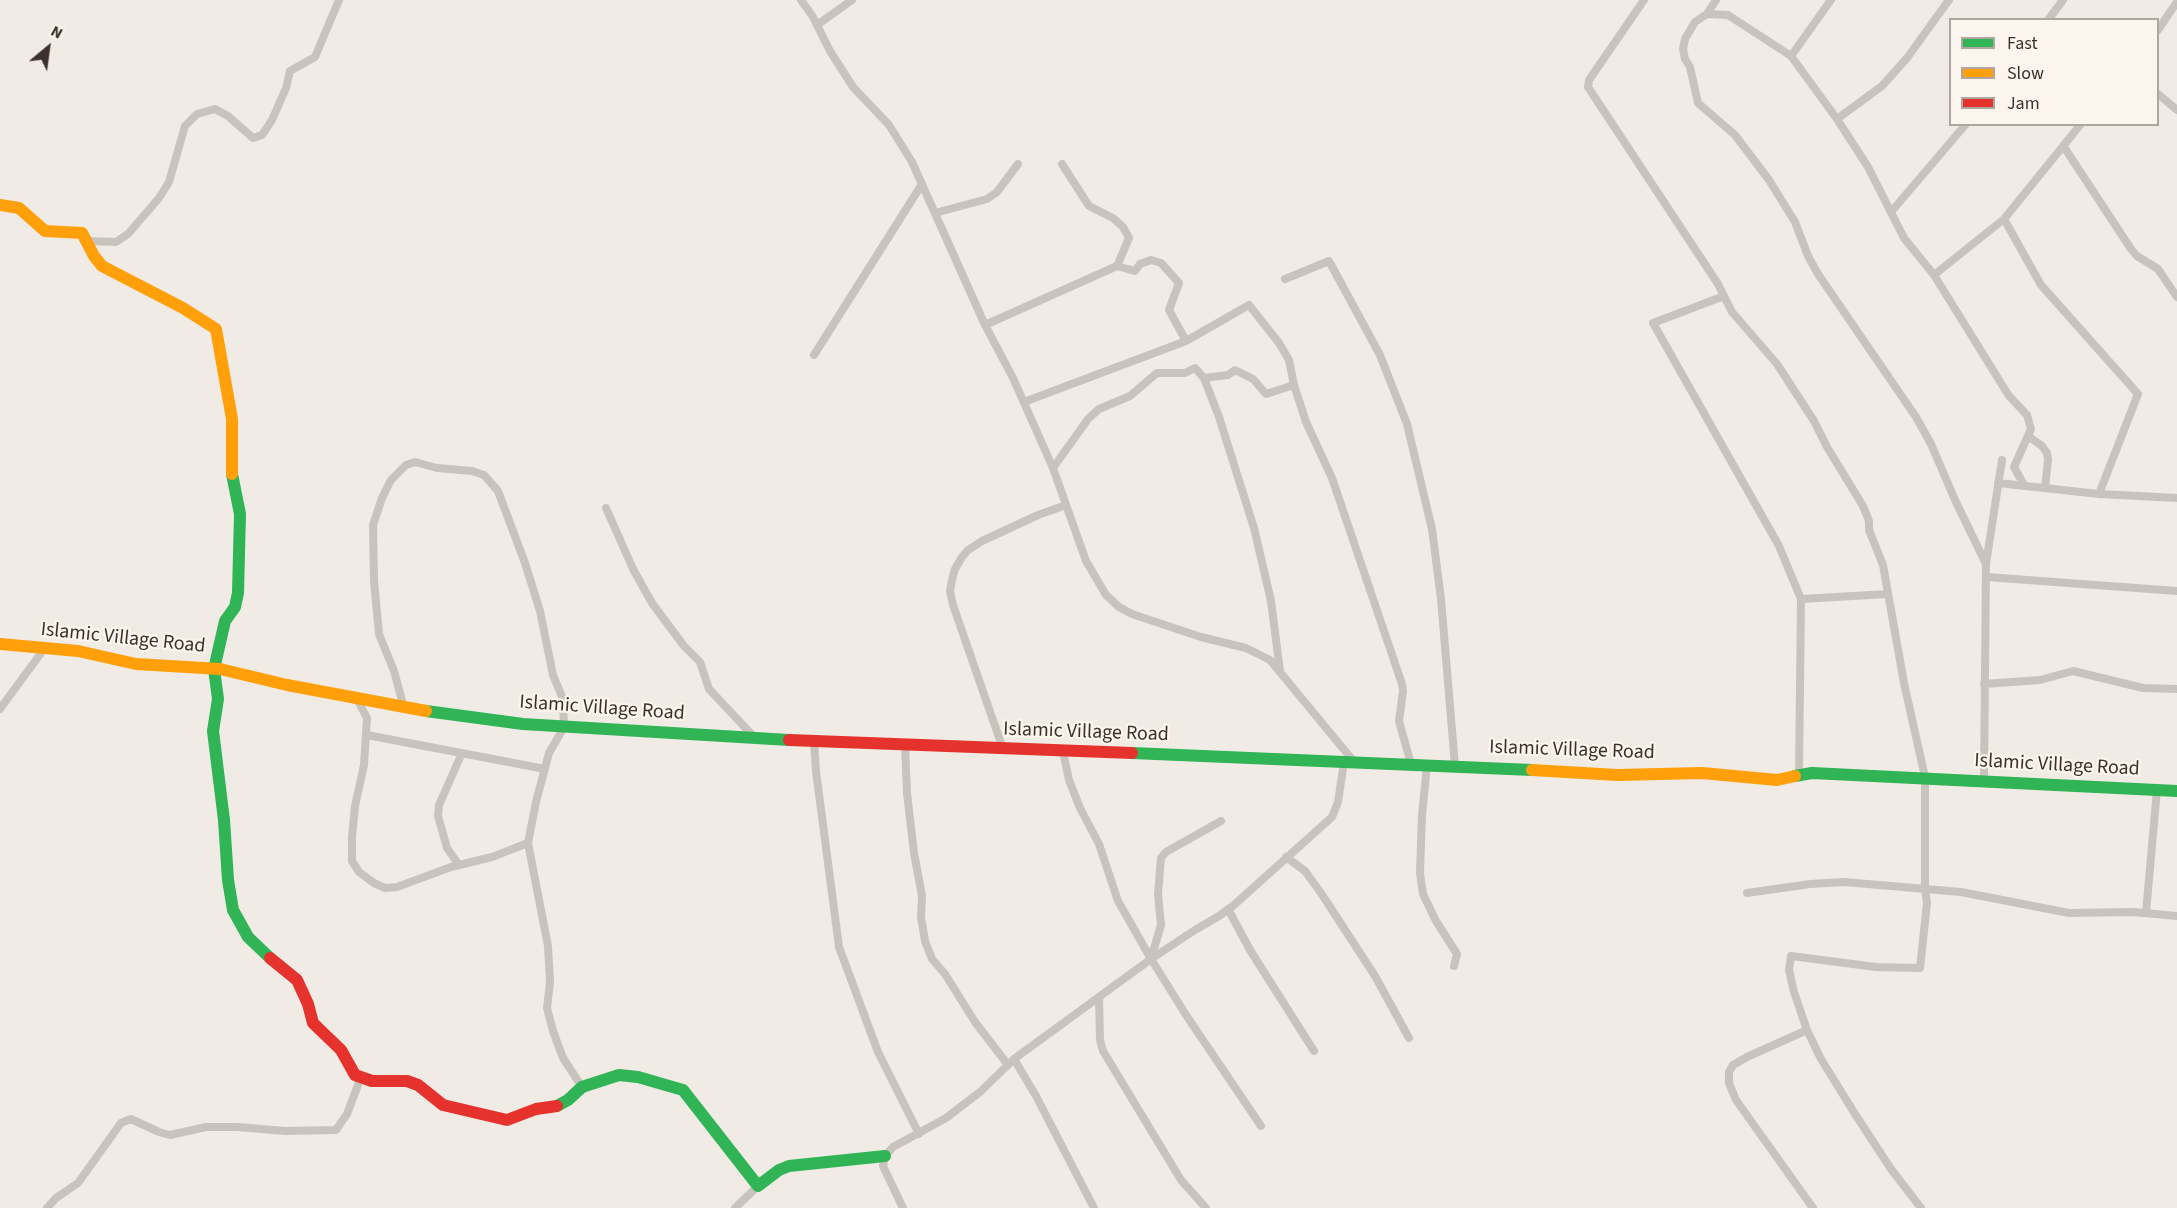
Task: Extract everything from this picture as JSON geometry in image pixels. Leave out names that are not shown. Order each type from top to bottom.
[{"type":"street","points":[[86,241],[116,242],[128,234],[159,198],[169,182],[185,126],[197,114],[215,109],[228,116],[253,138],[262,135],[272,120],[286,88],[290,71],[315,57],[339,0]]},
{"type":"street","points":[[801,0],[853,87],[889,125],[912,162],[984,325],[1024,402],[1053,468],[1086,561],[1106,595],[1119,607],[1132,614],[1180,631],[1246,648],[1270,660],[1350,762],[1332,817],[1228,909],[1151,959],[1011,1062],[980,1092],[946,1118],[893,1147],[885,1156],[883,1166],[903,1208]]},
{"type":"street","points":[[817,26],[852,0]]},
{"type":"street","points":[[1644,0],[1589,80],[1588,87],[1724,296],[1732,312],[1777,364],[1814,421],[1863,506],[1882,565],[1924,777],[1926,917],[1920,968],[1876,967],[1791,956],[1789,970],[1807,1030],[1821,1059],[1891,1169],[1921,1208]]},
{"type":"street","points":[[1716,0],[1707,14],[1695,22],[1685,39],[1683,49],[1690,67],[1698,103],[1735,135],[1779,196],[1795,222],[1808,256],[1818,274],[1916,417],[1931,444],[1986,564]]},
{"type":"street","points":[[1791,56],[1831,0]]},
{"type":"street","points":[[1837,118],[1882,86],[1907,58],[1948,0]]},
{"type":"street","points":[[2050,18],[2063,0]]},
{"type":"street","points":[[2159,27],[2177,2]]},
{"type":"street","points":[[1707,14],[1728,15],[1791,56],[1837,118],[1868,167],[1904,238],[1934,275],[2010,396],[2027,415],[2031,429],[2014,467],[2024,485]]},
{"type":"street","points":[[2159,96],[2177,110]]},
{"type":"street","points":[[1891,212],[1964,126]]},
{"type":"street","points":[[1934,275],[2004,219],[2080,126]]},
{"type":"street","points":[[2064,147],[2131,249],[2137,256],[2158,270],[2177,297]]},
{"type":"street","points":[[935,213],[987,199],[997,192],[1018,164]]},
{"type":"street","points":[[1062,164],[1089,206],[1113,218],[1123,227],[1129,238],[1117,267]]},
{"type":"street","points":[[814,355],[922,184]]},
{"type":"street","points":[[0,205],[19,208],[45,231],[82,233],[102,266],[183,308],[216,329],[232,419],[231,472],[240,514],[238,593],[234,607],[225,621],[214,669],[218,699],[213,731],[223,809],[228,880],[233,910],[248,937],[297,980],[308,1004],[313,1023],[318,1030],[341,1050],[356,1075],[372,1081],[407,1081],[418,1085],[443,1105],[507,1120],[536,1109],[556,1106],[568,1100],[582,1087],[619,1075],[638,1077],[683,1090],[758,1186]]},
{"type":"street","points":[[2004,219],[2041,285],[2138,394],[2099,494]]},
{"type":"street","points":[[984,325],[1117,267],[1135,271],[1140,264],[1151,260],[1161,263],[1179,283],[1168,310],[1186,340]]},
{"type":"street","points":[[1285,279],[1329,261],[1380,355],[1407,424],[1432,529],[1442,610],[1455,766]]},
{"type":"street","points":[[1724,296],[1653,323],[1779,546],[1801,599],[1799,775]]},
{"type":"street","points":[[1024,402],[1186,340],[1249,305],[1279,343],[1289,360],[1306,422],[1332,478],[1402,684],[1399,721],[1411,764]]},
{"type":"street","points":[[1053,468],[1094,414],[1111,402],[1130,396],[1147,379],[1157,373],[1185,373],[1195,368],[1204,378],[1219,417],[1254,528],[1271,601],[1280,671]]},
{"type":"street","points":[[1204,378],[1228,375],[1235,370],[1253,379],[1266,394],[1294,385]]},
{"type":"street","points":[[2028,436],[2042,446],[2047,453],[2045,488]]},
{"type":"street","points":[[1984,782],[1986,564],[2002,460]]},
{"type":"street","points":[[405,708],[379,633],[374,580],[373,525],[391,480],[406,465],[415,462],[437,468],[472,471],[484,476],[498,491],[540,611],[553,675],[563,699],[564,727],[549,753],[528,843],[548,946],[550,982],[547,1008],[563,1059],[582,1087]]},
{"type":"street","points":[[1998,483],[2099,494],[2177,498]]},
{"type":"street","points":[[1003,749],[953,605],[950,591],[952,580],[955,569],[968,550],[1038,515],[1066,505]]},
{"type":"street","points":[[606,508],[633,569],[652,603],[684,646],[700,662],[709,689],[755,738]]},
{"type":"street","points":[[1987,577],[2177,591]]},
{"type":"street","points":[[1801,599],[1888,594]]},
{"type":"street","name":"Islamic Village Road","points":[[0,644],[78,651],[136,664],[214,669],[405,708],[523,724],[564,727],[814,742],[1411,764],[1617,775],[1702,773],[1776,780],[1812,773],[2177,791]]},
{"type":"street","points":[[0,710],[44,649]]},
{"type":"street","points":[[1984,684],[2040,680],[2073,671],[2143,688],[2177,689]]},
{"type":"street","points":[[357,699],[367,718],[364,765],[355,806],[352,837],[352,861],[359,872],[374,883],[386,888],[397,887],[459,865],[492,857],[528,843]]},
{"type":"street","points":[[367,735],[545,769]]},
{"type":"street","points":[[814,742],[839,947],[878,1052],[919,1134]]},
{"type":"street","points":[[905,745],[907,793],[922,896],[921,917],[925,941],[932,959],[945,974],[975,1022],[1011,1062],[1036,1096],[1094,1208]]},
{"type":"street","points":[[1063,752],[1069,780],[1102,853],[1118,901],[1151,959],[1261,1126]]},
{"type":"street","points":[[459,865],[447,848],[438,816],[439,805],[462,753]]},
{"type":"street","points":[[1427,765],[1420,873],[1424,894],[1436,921],[1457,954],[1454,966]]},
{"type":"street","points":[[2146,913],[2157,790]]},
{"type":"street","points":[[1151,959],[1161,925],[1158,894],[1161,858],[1166,852],[1221,821]]},
{"type":"street","points":[[1286,857],[1305,871],[1321,893],[1375,976],[1409,1038]]},
{"type":"street","points":[[1748,893],[1837,882],[1961,892],[2069,913],[2146,913],[2177,916]]},
{"type":"street","points":[[1228,909],[1250,950],[1314,1051]]},
{"type":"street","points":[[1099,998],[1102,1050],[1180,1180],[1206,1208]]},
{"type":"street","points":[[1807,1030],[1733,1065],[1729,1072],[1728,1083],[1736,1100],[1813,1208]]},
{"type":"street","points":[[47,1208],[56,1198],[78,1183],[121,1124],[131,1119],[170,1135],[206,1127],[238,1126],[285,1131],[336,1130],[351,1105],[361,1077]]},
{"type":"street","points":[[735,1208],[758,1186],[779,1170],[789,1166],[885,1156]]},
{"type":"traffic: fast","points":[[232,474],[240,514],[238,593],[235,607],[225,621],[214,669],[218,699],[213,731],[233,910],[248,937],[270,958]]},
{"type":"traffic: fast","points":[[426,711],[523,724],[789,740]]},
{"type":"traffic: fast","points":[[1132,753],[1532,770]]},
{"type":"traffic: fast","points":[[1795,776],[1812,773],[2177,791]]},
{"type":"traffic: fast","points":[[557,1106],[568,1100],[582,1087],[619,1075],[638,1077],[683,1090],[758,1186],[779,1170],[789,1166],[885,1156]]},
{"type":"traffic: slow","points":[[0,205],[19,208],[45,231],[82,233],[102,266],[183,308],[216,329],[232,419],[232,474]]},
{"type":"traffic: slow","points":[[0,644],[78,651],[136,664],[220,669],[287,685],[426,711]]},
{"type":"traffic: slow","points":[[1532,770],[1617,775],[1702,773],[1777,780],[1795,776]]},
{"type":"traffic: jam","points":[[789,740],[1132,753]]},
{"type":"traffic: jam","points":[[270,958],[297,980],[308,1004],[313,1023],[341,1050],[355,1075],[372,1081],[407,1081],[418,1085],[443,1105],[507,1120],[536,1109],[557,1106]]}]
